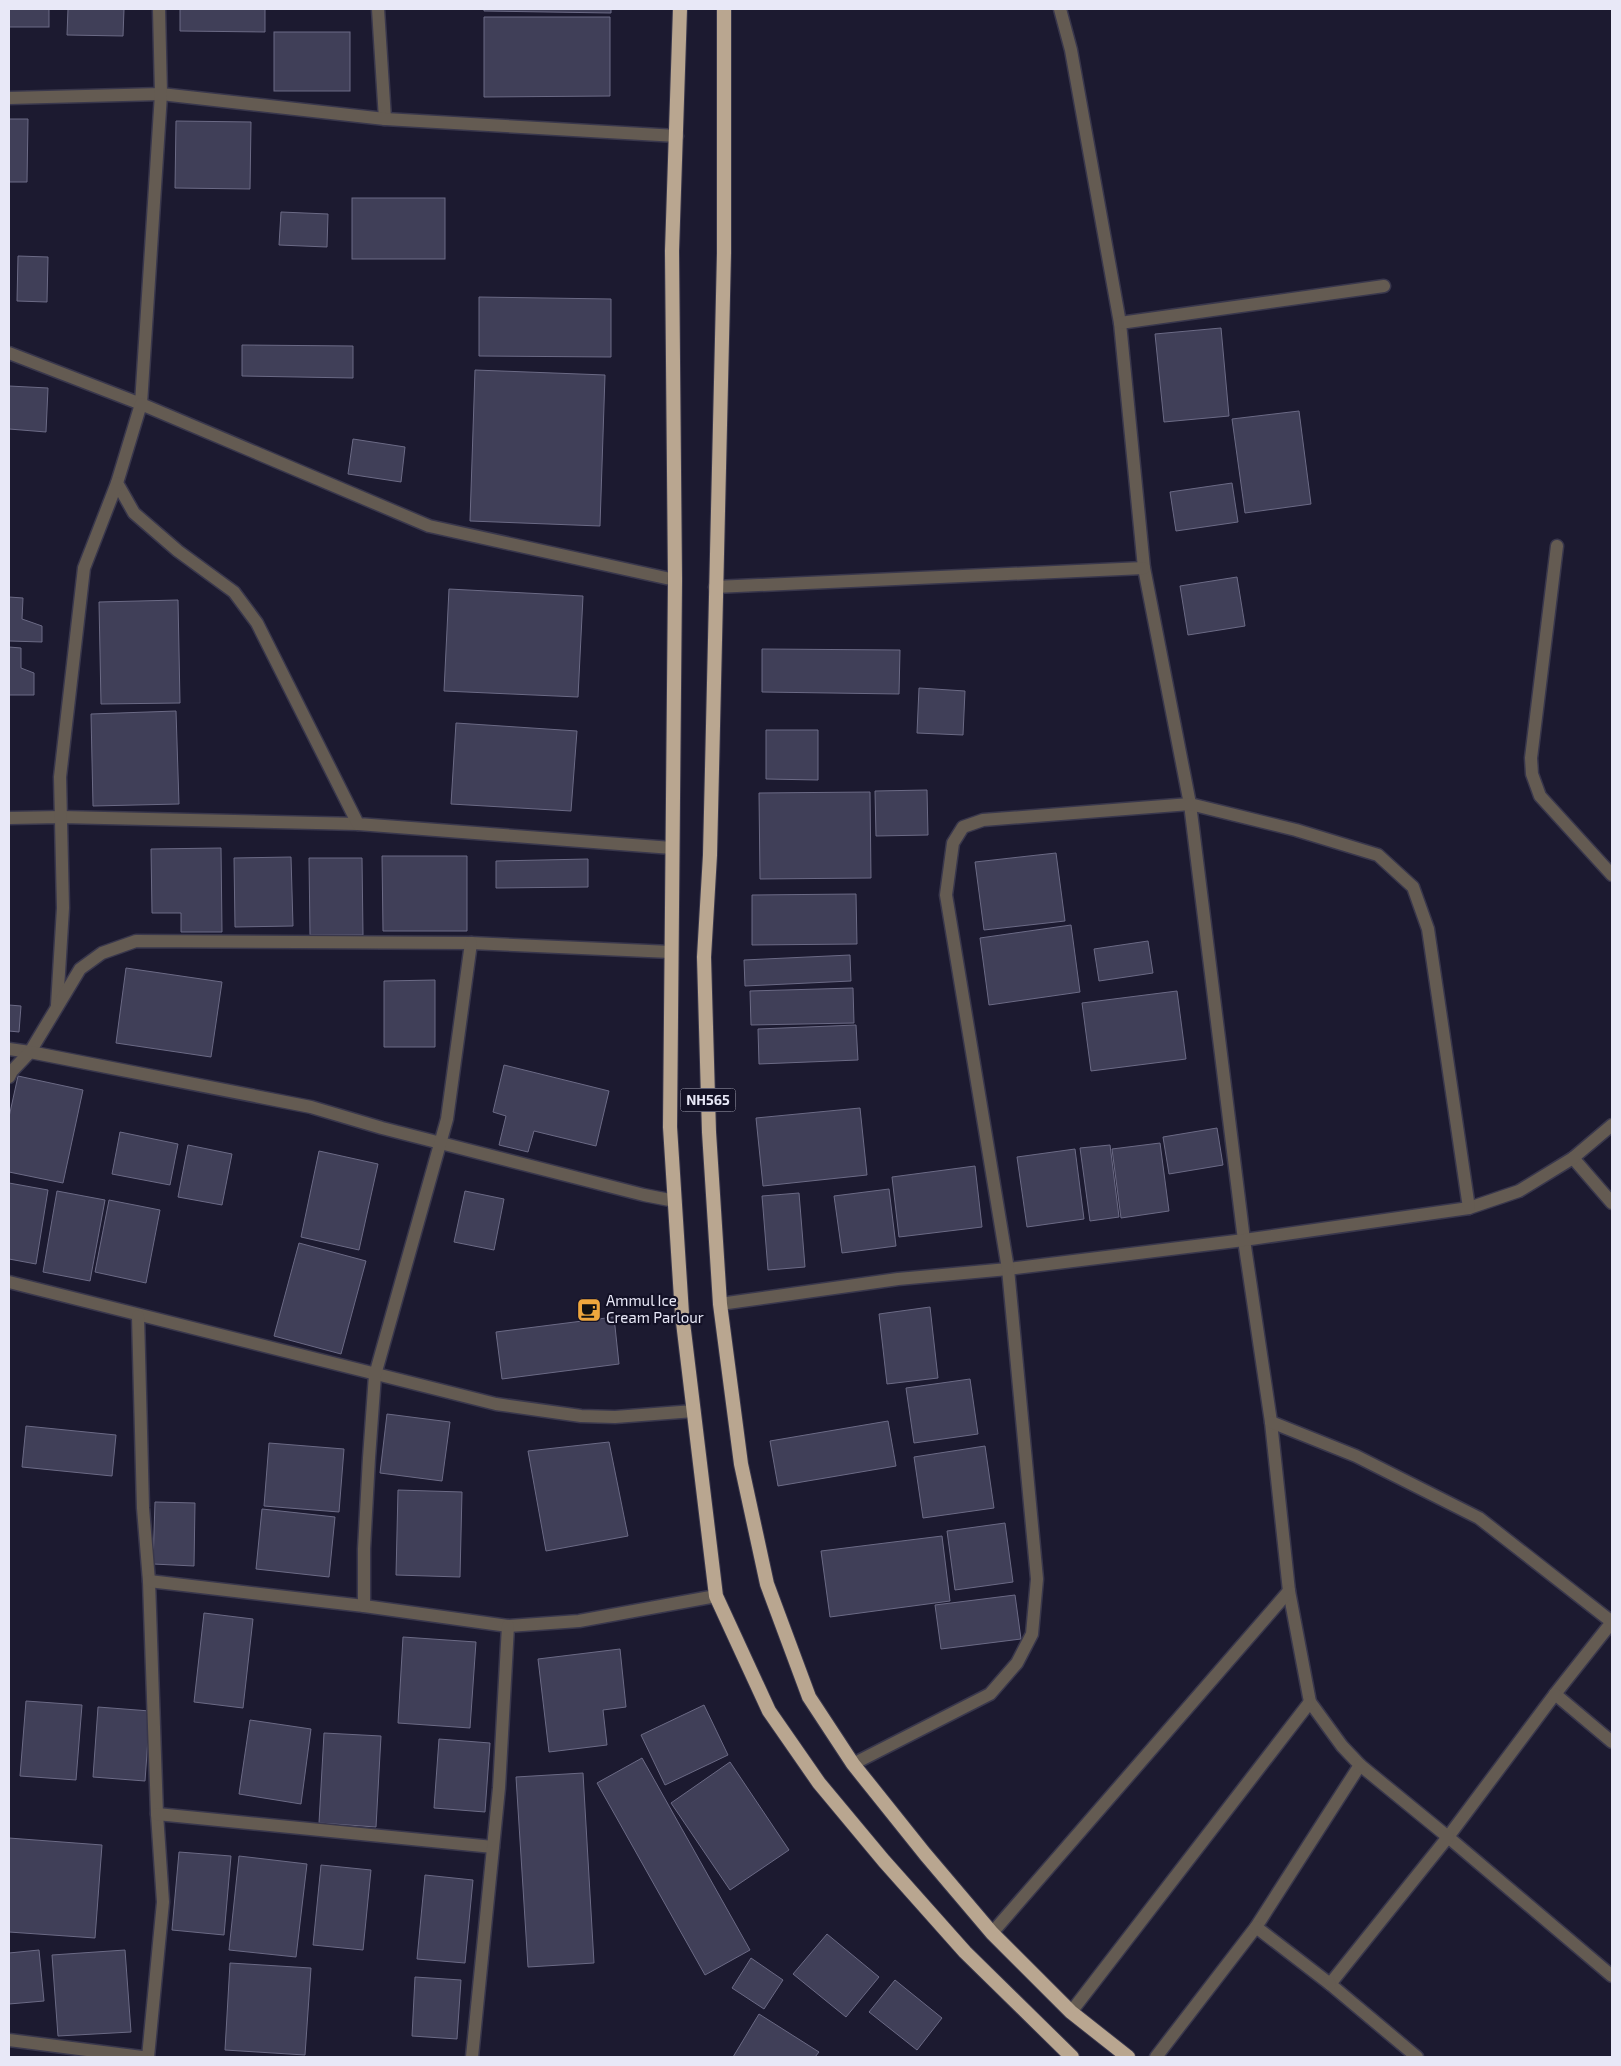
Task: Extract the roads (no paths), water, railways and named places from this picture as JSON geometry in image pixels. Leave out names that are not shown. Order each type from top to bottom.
[{"type":"highway","name":"NH565","points":[[680,9],[672,251],[675,580],[670,1127],[682,1314],[716,1596],[769,1711],[819,1783],[884,1861],[965,1952],[1064,2055]]},
{"type":"highway","name":"NH565","points":[[724,9],[724,253],[710,855],[704,957],[709,1132],[720,1304],[741,1464],[767,1584],[809,1697],[853,1764],[925,1854],[992,1933],[1071,2012],[1128,2057]]},
{"type":"street","points":[[57,1007],[63,908],[60,777],[84,568],[116,483],[141,404],[161,94],[159,9]]},
{"type":"street","points":[[378,9],[385,119]]},
{"type":"street","points":[[1060,9],[1071,50],[1120,323],[1144,568],[1190,804],[1244,1240],[1271,1422],[1289,1591],[1310,1702],[1342,1746],[1360,1765],[1612,1976]]},
{"type":"street","points":[[9,98],[161,94],[385,119],[677,136]]},
{"type":"street","points":[[1120,323],[1384,286]]},
{"type":"street","points":[[9,353],[141,404],[429,526],[675,580]]},
{"type":"street","points":[[116,483],[134,513],[178,551],[234,592],[257,623],[358,824]]},
{"type":"street","points":[[1557,546],[1531,758],[1532,774],[1540,796],[1612,875]]},
{"type":"street","points":[[715,587],[1144,568]]},
{"type":"street","points":[[853,1764],[990,1694],[1017,1663],[1032,1634],[1037,1579],[1008,1269],[946,895],[953,843],[963,827],[983,820],[1190,804],[1296,830],[1378,855],[1413,887],[1428,929],[1469,1208]]},
{"type":"street","points":[[9,818],[61,817],[358,824],[672,848]]},
{"type":"street","points":[[9,1078],[12,1071],[30,1052],[45,1030],[80,969],[102,953],[136,941],[471,943],[672,952]]},
{"type":"street","points":[[364,1606],[367,1485],[375,1375],[447,1119],[471,943]]},
{"type":"street","points":[[9,1049],[311,1107],[440,1143],[644,1195],[675,1201]]},
{"type":"street","points":[[720,1304],[898,1279],[1008,1269],[1244,1240],[1469,1208],[1519,1191],[1573,1158],[1612,1124]]},
{"type":"street","points":[[1573,1158],[1612,1203]]},
{"type":"street","points":[[9,1282],[138,1316],[496,1404],[581,1416],[614,1417],[694,1411]]},
{"type":"street","points":[[138,1316],[143,1508],[149,1581],[157,1814],[164,1902],[148,2057]]},
{"type":"street","points":[[1271,1422],[1356,1456],[1478,1518],[1612,1621],[1448,1837],[1330,1984]]},
{"type":"street","points":[[149,1581],[364,1606],[508,1626],[579,1621],[716,1596]]},
{"type":"street","points":[[992,1933],[1289,1591]]},
{"type":"street","points":[[472,2057],[499,1788],[508,1626]]},
{"type":"street","points":[[1555,1694],[1612,1742]]},
{"type":"street","points":[[1071,2012],[1310,1702]]},
{"type":"street","points":[[1156,2057],[1256,1927],[1360,1765]]},
{"type":"street","points":[[157,1814],[493,1847]]},
{"type":"street","points":[[1256,1927],[1330,1984],[1417,2057]]},
{"type":"street","points":[[9,2040],[142,2057]]},
{"type":"place","name":"Ammul Ice Cream Parlour","points":[[589,1310]]}]
